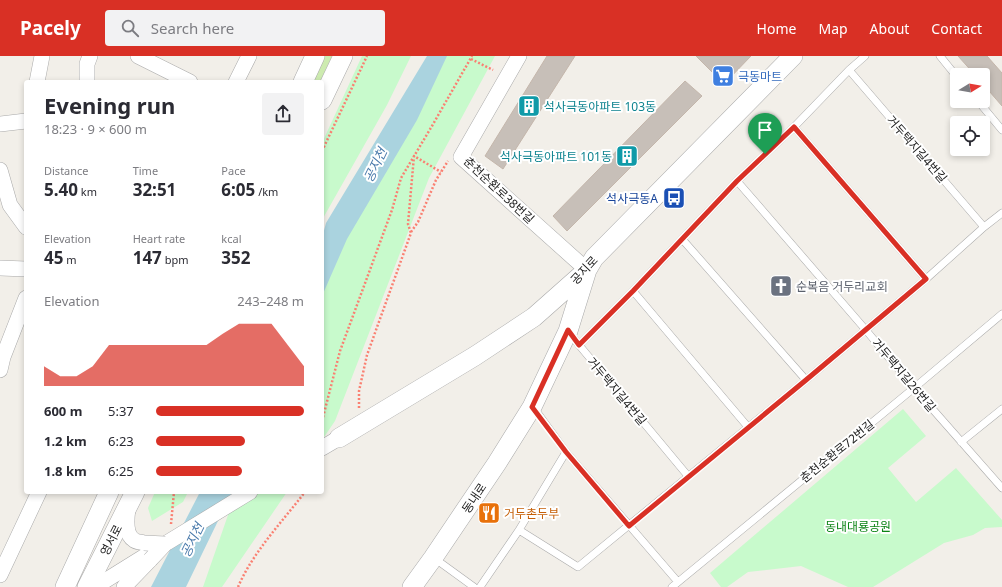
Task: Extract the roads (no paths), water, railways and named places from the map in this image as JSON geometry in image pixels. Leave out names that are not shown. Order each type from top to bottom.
[{"type":"street","points":[[37,80],[42,56]]},
{"type":"street","points":[[87,80],[90,56]]},
{"type":"street","points":[[138,56],[186,80]]},
{"type":"street","points":[[237,80],[249,56]]},
{"type":"street","points":[[304,80],[315,56]]},
{"type":"street","points":[[324,96],[343,56]]},
{"type":"street","name":"춘천순환로38번길","points":[[519,56],[461,157],[587,270]]},
{"type":"street","name":"공지로","points":[[338,438],[475,356],[534,317],[587,270],[594,258],[793,56]]},
{"type":"street","points":[[0,124],[24,121]]},
{"type":"street","points":[[0,170],[10,205],[24,224]]},
{"type":"street","points":[[0,268],[24,269]]},
{"type":"street","name":"동내로","points":[[412,587],[497,463],[574,338],[587,270]]},
{"type":"street","points":[[0,370],[3,358],[24,303]]},
{"type":"street","points":[[324,447],[338,438]]},
{"type":"street","points":[[0,575],[38,494]]},
{"type":"street","name":"영서로","points":[[65,587],[108,494]]},
{"type":"street","points":[[95,587],[148,552],[165,544],[247,494]]},
{"type":"street","points":[[132,499],[126,521],[128,533],[133,540],[148,552]]},
{"type":"street","name":"영서로","points":[[87,587],[132,499]]},
{"type":"street","points":[[124,587],[148,552]]},
{"type":"lane","name":"거두택지길4번길","points":[[688,476],[574,338],[633,291],[737,181],[794,127],[864,56]]},
{"type":"lane","points":[[940,56],[950,68]]},
{"type":"lane","name":"거두택지길4번길","points":[[849,70],[984,227]]},
{"type":"lane","points":[[984,108],[1002,130]]},
{"type":"lane","points":[[794,127],[926,279]]},
{"type":"lane","name":"거두택지길26번길","points":[[737,181],[914,388],[1002,488]]},
{"type":"lane","points":[[520,530],[578,568],[806,380],[1002,213]]},
{"type":"lane","points":[[682,238],[806,380]]},
{"type":"lane","points":[[633,291],[748,427]]},
{"type":"lane","name":"춘천순환로72번길","points":[[672,587],[1002,314]]},
{"type":"lane","points":[[532,407],[566,452],[678,582]]},
{"type":"lane","points":[[961,442],[1002,409]]},
{"type":"lane","points":[[480,587],[520,530],[566,452]]},
{"type":"lane","points":[[433,558],[474,587]]},
{"type":"water","name":"공지천","points":[[427,56],[447,56],[417,120],[347,239],[324,291],[324,230],[326,223]]},
{"type":"water","name":"공지천","points":[[199,494],[231,494],[186,587],[151,587]]},
{"type":"place","name":"극동마트","points":[[723,76]]},
{"type":"place","name":"석사극동아파트 103동","points":[[529,106]]},
{"type":"place","name":"석사극동아파트 101동","points":[[627,156]]},
{"type":"place","name":"석사극동A","points":[[674,198]]},
{"type":"place","name":"순복음 거두리교회","points":[[781,286]]},
{"type":"place","name":"거두촌두부","points":[[489,513]]},
{"type":"park label","name":"동내대룡공원","points":[[858,526]]}]
